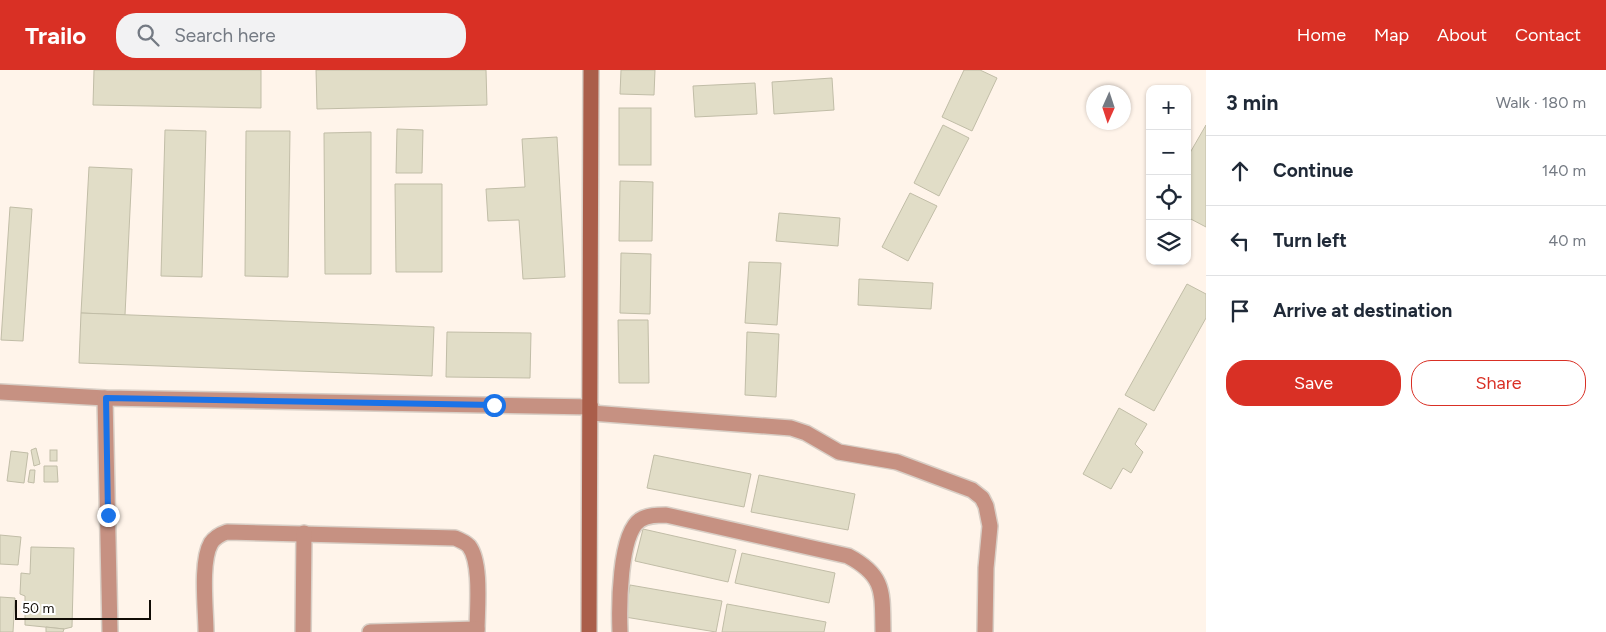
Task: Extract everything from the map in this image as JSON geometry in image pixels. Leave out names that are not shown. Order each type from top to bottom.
[{"type":"street","points":[[589,632],[591,70]]},
{"type":"street","points":[[0,392],[106,398],[591,410],[791,428],[806,433],[839,452],[897,462],[972,490],[982,498],[986,506],[990,526],[986,568],[986,632]]},
{"type":"street","points":[[106,398],[110,632]]},
{"type":"street","points":[[620,632],[622,565],[632,529],[639,521],[652,515],[666,515],[848,556],[866,566],[875,574],[880,588],[883,632]]},
{"type":"street","points":[[206,632],[207,555],[211,543],[219,535],[227,532],[438,536],[455,538],[467,544],[473,554],[477,574],[477,631],[370,632]]},
{"type":"street","points":[[303,632],[304,534]]},
{"type":"building","points":[[94,70],[261,70],[261,108],[93,105]]},
{"type":"building","points":[[316,70],[486,70],[487,105],[317,109]]},
{"type":"building","points":[[621,70],[655,70],[654,95],[620,94]]},
{"type":"building","points":[[964,70],[980,70],[997,78],[972,131],[942,117]]},
{"type":"building","points":[[832,78],[834,110],[774,114],[772,82]]},
{"type":"building","points":[[755,83],[757,114],[695,117],[693,86]]},
{"type":"building","points":[[619,108],[651,108],[651,165],[619,165]]},
{"type":"building","points":[[943,125],[969,138],[939,196],[914,183]]},
{"type":"building","points":[[1206,125],[1206,227],[1191,219],[1191,151]]},
{"type":"building","points":[[397,129],[423,130],[422,173],[396,173]]},
{"type":"building","points":[[165,130],[206,131],[202,277],[161,276]]},
{"type":"building","points":[[246,131],[290,131],[288,277],[245,276]]},
{"type":"building","points":[[371,132],[371,274],[325,274],[324,133]]},
{"type":"building","points":[[557,137],[565,277],[523,279],[519,220],[488,221],[486,189],[525,187],[522,139]]},
{"type":"building","points":[[89,167],[132,169],[125,315],[81,313]]},
{"type":"building","points":[[620,181],[653,182],[652,241],[619,241]]},
{"type":"building","points":[[395,184],[442,184],[442,272],[396,272]]},
{"type":"building","points":[[910,193],[937,206],[908,261],[882,247]]},
{"type":"building","points":[[10,207],[32,209],[23,341],[1,340]]},
{"type":"building","points":[[779,213],[840,218],[838,246],[776,241]]},
{"type":"building","points":[[621,253],[651,254],[650,314],[620,313]]},
{"type":"building","points":[[749,262],[781,263],[777,325],[745,323]]},
{"type":"building","points":[[859,279],[933,283],[931,309],[858,305]]},
{"type":"building","points":[[1187,284],[1206,294],[1206,318],[1154,411],[1125,395]]},
{"type":"building","points":[[81,313],[434,327],[432,376],[79,363]]},
{"type":"building","points":[[618,320],[648,320],[649,383],[619,383]]},
{"type":"building","points":[[447,332],[531,333],[530,378],[446,377]]},
{"type":"building","points":[[747,332],[779,334],[776,397],[745,395]]},
{"type":"building","points":[[1119,408],[1147,424],[1135,444],[1143,452],[1131,473],[1123,468],[1111,489],[1083,474]]},
{"type":"building","points":[[36,448],[40,464],[34,466],[31,450]]},
{"type":"building","points":[[50,450],[57,450],[57,461],[50,461]]},
{"type":"building","points":[[11,451],[28,453],[24,483],[7,481]]},
{"type":"building","points":[[654,455],[751,474],[744,507],[647,488]]},
{"type":"building","points":[[44,466],[57,466],[58,482],[44,482]]},
{"type":"building","points":[[30,470],[35,470],[34,483],[28,482]]},
{"type":"building","points":[[759,475],[855,494],[848,530],[751,512]]},
{"type":"building","points":[[643,529],[736,550],[728,582],[635,561]]},
{"type":"building","points":[[0,535],[21,537],[18,565],[0,564]]},
{"type":"building","points":[[31,547],[74,548],[72,627],[64,629],[25,625],[25,596],[20,594],[21,573],[30,574]]},
{"type":"building","points":[[742,553],[835,573],[829,603],[735,583]]},
{"type":"building","points":[[630,585],[722,601],[716,632],[625,617]]},
{"type":"building","points":[[0,597],[15,598],[13,632],[0,632]]},
{"type":"building","points":[[727,604],[826,622],[824,632],[722,632]]},
{"type":"building","points":[[46,627],[64,629],[63,632],[46,632]]},
{"type":"route","points":[[108,515],[106,398],[494,405]]}]
